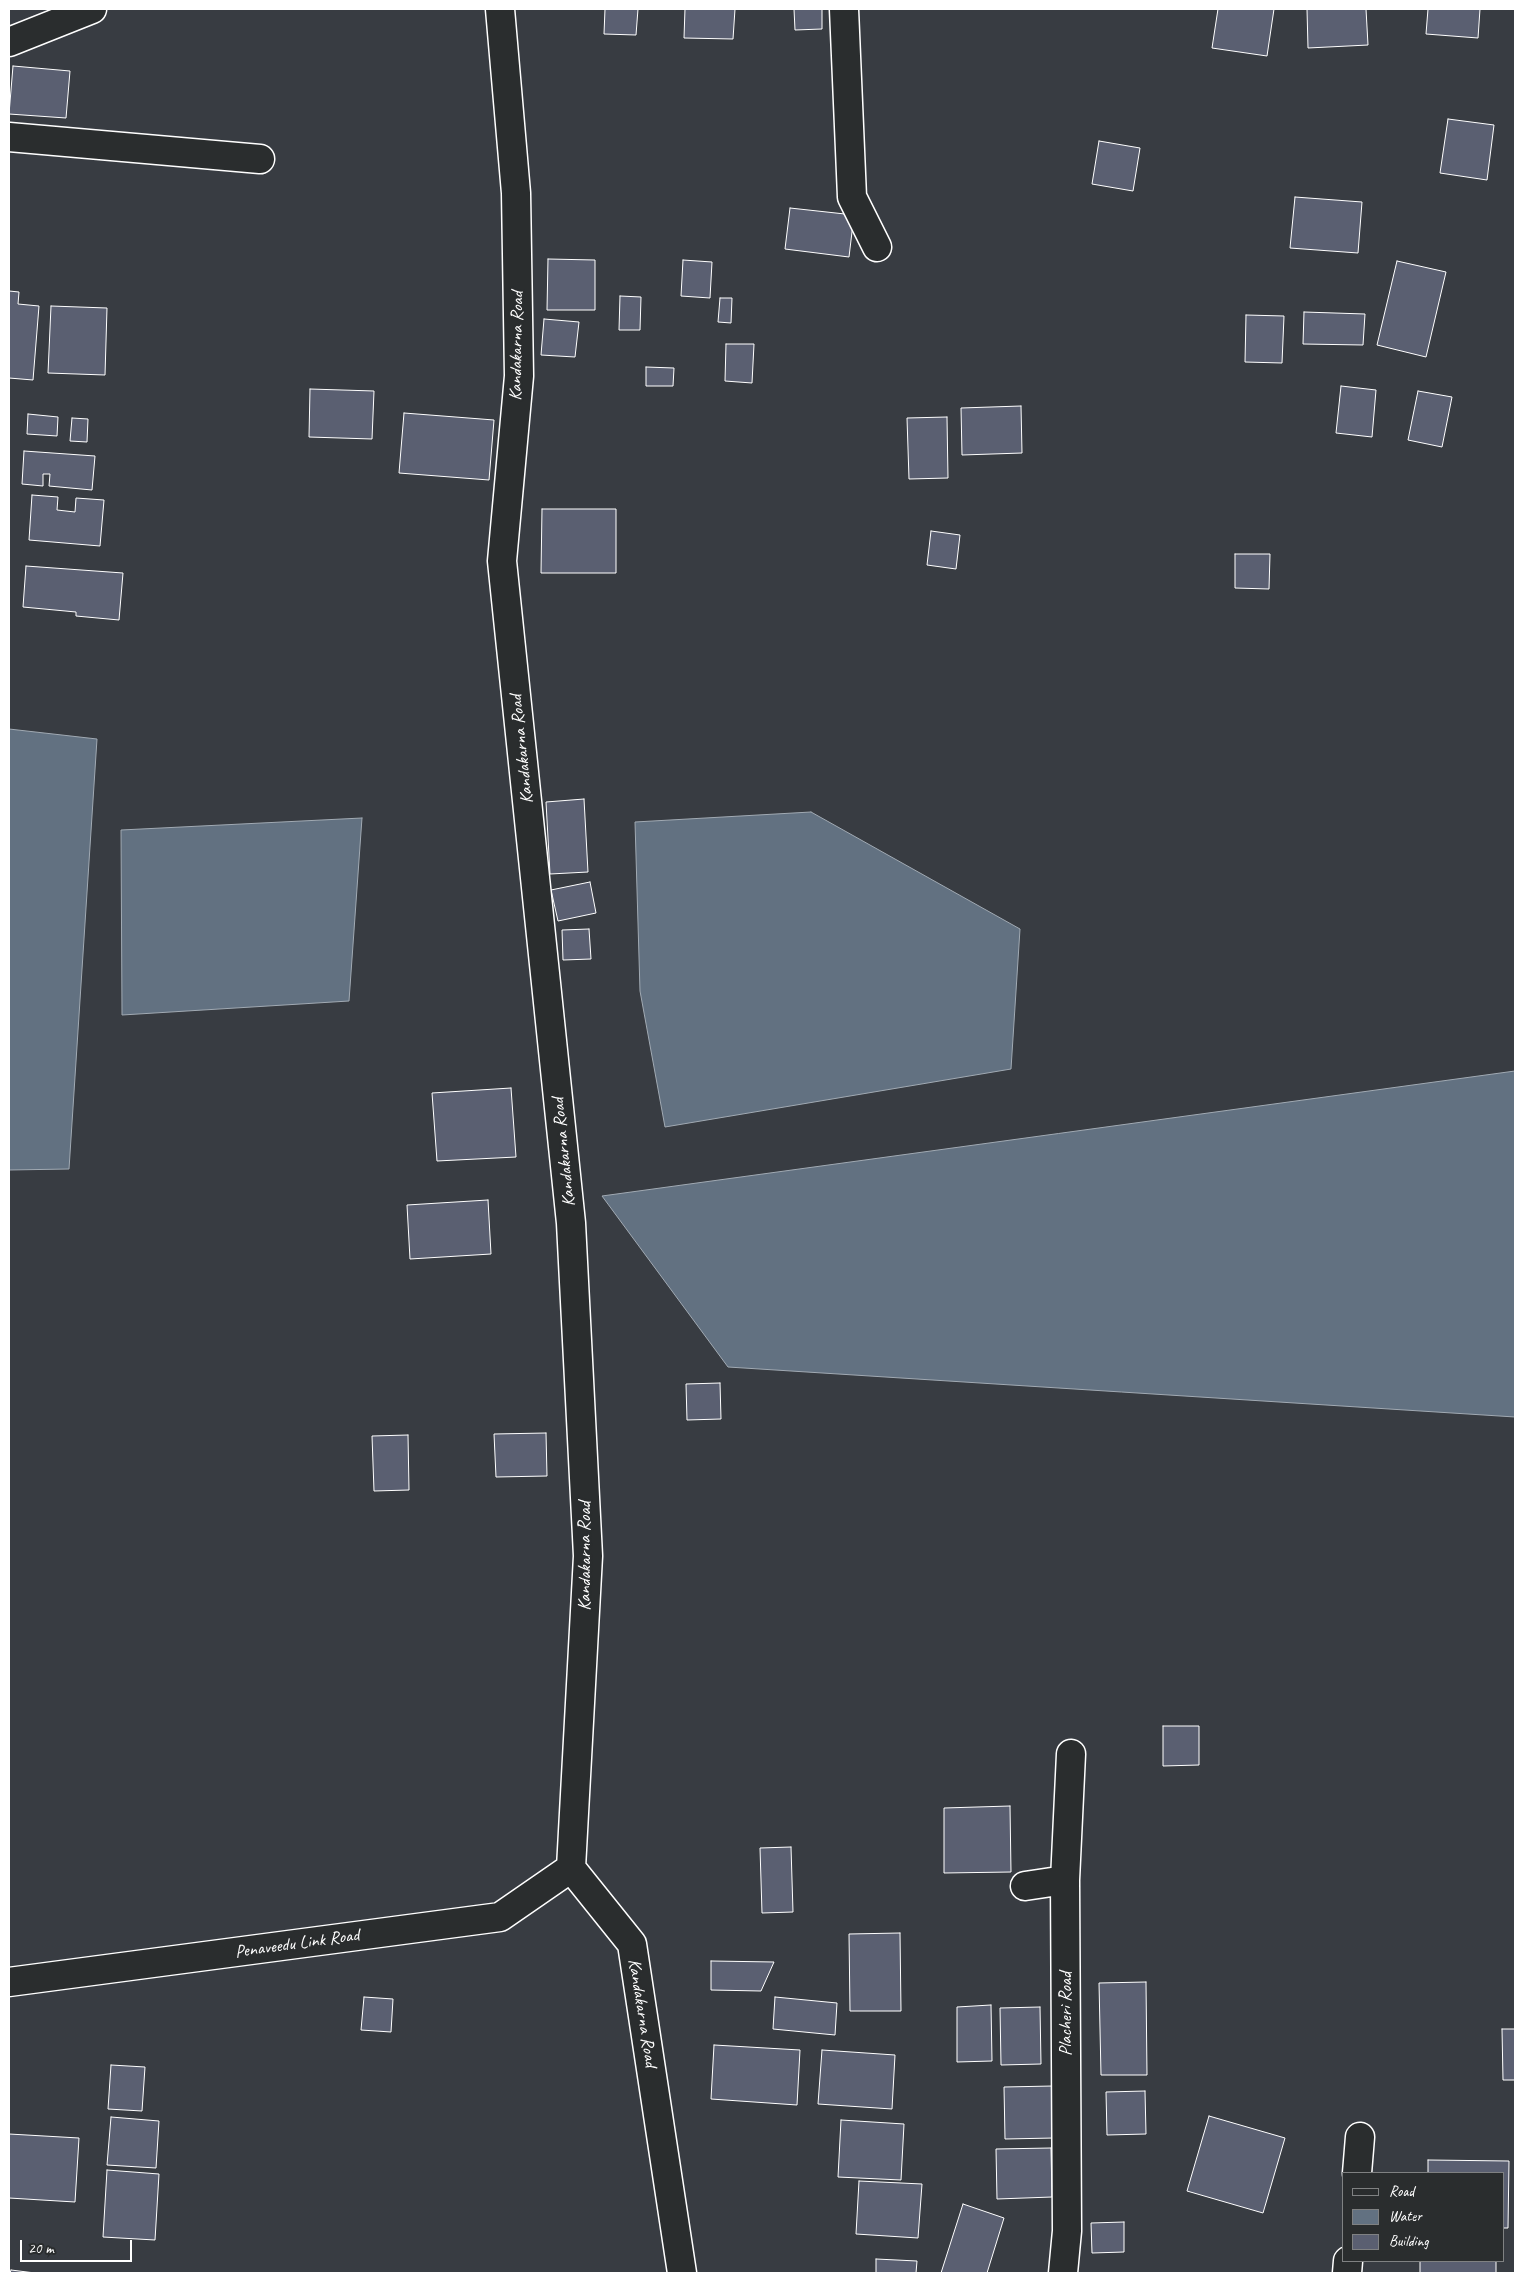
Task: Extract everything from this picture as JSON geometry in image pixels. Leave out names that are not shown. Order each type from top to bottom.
[{"type":"street","points":[[9,42],[92,9]]},
{"type":"street","name":"Kandakarna Road","points":[[500,9],[516,193],[519,376],[502,562],[571,1223],[588,1556],[571,1868],[632,1944],[682,2273]]},
{"type":"street","points":[[844,9],[852,197],[877,247]]},
{"type":"street","points":[[9,137],[260,159]]},
{"type":"street","name":"Placheri Road","points":[[1063,2273],[1067,2230],[1065,1880],[1071,1754]]},
{"type":"street","name":"Penaveedu Link Road","points":[[9,1982],[500,1917],[571,1868]]},
{"type":"street","points":[[1025,1886],[1065,1880]]},
{"type":"street","points":[[1357,2172],[1360,2136]]},
{"type":"water","points":[[9,729],[97,739],[69,1169],[9,1170]]},
{"type":"water","points":[[811,812],[1020,929],[1011,1069],[665,1127],[640,991],[635,822]]},
{"type":"water","points":[[362,818],[349,1001],[122,1015],[121,830]]},
{"type":"water","points":[[1515,1071],[1515,1417],[728,1367],[602,1196]]},
{"type":"building","points":[[605,9],[638,9],[636,35],[604,34]]},
{"type":"building","points":[[685,9],[735,9],[733,39],[684,38]]},
{"type":"building","points":[[794,9],[822,9],[822,29],[795,30]]},
{"type":"building","points":[[1218,9],[1274,9],[1267,56],[1212,48]]},
{"type":"building","points":[[1307,9],[1366,9],[1368,45],[1308,48]]},
{"type":"building","points":[[1428,9],[1480,9],[1478,38],[1426,34]]},
{"type":"building","points":[[13,66],[70,71],[66,118],[9,114]]},
{"type":"building","points":[[1448,119],[1494,125],[1487,180],[1440,173]]},
{"type":"building","points":[[1099,141],[1140,148],[1133,191],[1092,184]]},
{"type":"building","points":[[1295,197],[1362,202],[1358,253],[1290,248]]},
{"type":"building","points":[[790,208],[854,215],[849,257],[785,249]]},
{"type":"building","points":[[548,259],[595,260],[595,310],[547,310]]},
{"type":"building","points":[[683,260],[712,262],[710,298],[681,296]]},
{"type":"building","points":[[1397,261],[1446,272],[1426,357],[1377,345]]},
{"type":"building","points":[[9,291],[19,292],[18,304],[39,306],[33,380],[9,378]]},
{"type":"building","points":[[620,296],[641,297],[640,330],[619,330]]},
{"type":"building","points":[[720,298],[732,298],[731,323],[718,322]]},
{"type":"building","points":[[51,306],[107,308],[105,375],[48,373]]},
{"type":"building","points":[[1304,312],[1365,314],[1363,345],[1303,344]]},
{"type":"building","points":[[1246,315],[1284,316],[1282,363],[1245,362]]},
{"type":"building","points":[[544,319],[579,322],[575,357],[541,355]]},
{"type":"building","points":[[726,344],[754,344],[752,383],[725,381]]},
{"type":"building","points":[[646,367],[674,368],[673,386],[646,386]]},
{"type":"building","points":[[1341,386],[1376,390],[1372,437],[1336,433]]},
{"type":"building","points":[[310,389],[374,391],[372,439],[309,437]]},
{"type":"building","points":[[1418,391],[1452,397],[1442,447],[1408,440]]},
{"type":"building","points":[[1021,406],[1022,453],[962,455],[961,408]]},
{"type":"building","points":[[404,413],[494,420],[489,480],[399,473]]},
{"type":"building","points":[[28,414],[58,417],[57,436],[27,434]]},
{"type":"building","points":[[947,417],[948,478],[909,479],[907,418]]},
{"type":"building","points":[[72,418],[88,419],[87,442],[70,441]]},
{"type":"building","points":[[24,451],[95,456],[92,490],[49,486],[50,474],[43,474],[43,486],[22,484]]},
{"type":"building","points":[[32,495],[58,497],[57,510],[75,512],[76,498],[104,500],[100,546],[29,540]]},
{"type":"building","points":[[542,509],[616,509],[616,573],[541,573]]},
{"type":"building","points":[[931,531],[960,535],[956,569],[927,565]]},
{"type":"building","points":[[1235,554],[1270,554],[1269,589],[1235,588]]},
{"type":"building","points":[[26,566],[123,573],[119,620],[76,616],[76,612],[23,607]]},
{"type":"building","points":[[584,799],[588,872],[550,874],[546,802]]},
{"type":"building","points":[[590,882],[596,913],[558,921],[551,890]]},
{"type":"building","points":[[589,929],[591,959],[563,960],[562,930]]},
{"type":"building","points":[[511,1088],[516,1157],[437,1161],[432,1093]]},
{"type":"building","points":[[488,1200],[491,1254],[410,1259],[407,1205]]},
{"type":"building","points":[[720,1383],[721,1419],[687,1420],[686,1384]]},
{"type":"building","points":[[546,1433],[547,1476],[496,1477],[494,1434]]},
{"type":"building","points":[[408,1435],[409,1490],[374,1491],[372,1436]]},
{"type":"building","points":[[1163,1726],[1199,1726],[1199,1765],[1163,1766]]},
{"type":"building","points":[[1010,1806],[1011,1872],[944,1873],[944,1808]]},
{"type":"building","points":[[791,1847],[793,1912],[762,1913],[760,1848]]},
{"type":"building","points":[[900,1933],[901,2011],[850,2011],[849,1934]]},
{"type":"building","points":[[711,1961],[774,1962],[761,1991],[711,1990]]},
{"type":"building","points":[[1146,1982],[1147,2075],[1101,2075],[1099,1983]]},
{"type":"building","points":[[364,1997],[393,1999],[391,2032],[361,2030]]},
{"type":"building","points":[[775,1997],[837,2003],[835,2035],[773,2029]]},
{"type":"building","points":[[991,2005],[992,2061],[957,2062],[957,2007]]},
{"type":"building","points":[[1040,2007],[1041,2064],[1001,2065],[1000,2008]]},
{"type":"building","points":[[1502,2029],[1515,2029],[1515,2080],[1503,2080]]},
{"type":"building","points":[[714,2045],[800,2050],[797,2105],[711,2099]]},
{"type":"building","points":[[822,2050],[895,2055],[892,2109],[818,2104]]},
{"type":"building","points":[[111,2065],[145,2067],[142,2111],[108,2109]]},
{"type":"building","points":[[1053,2086],[1054,2138],[1005,2139],[1004,2087]]},
{"type":"building","points":[[1145,2091],[1146,2134],[1107,2135],[1106,2092]]},
{"type":"building","points":[[1209,2116],[1285,2138],[1263,2213],[1187,2191]]},
{"type":"building","points":[[111,2117],[159,2121],[156,2168],[107,2165]]},
{"type":"building","points":[[841,2120],[904,2124],[901,2180],[838,2177]]},
{"type":"building","points":[[9,2134],[79,2138],[75,2202],[9,2198]]},
{"type":"building","points":[[1051,2148],[1052,2197],[997,2199],[996,2149]]},
{"type":"building","points":[[1428,2160],[1509,2161],[1508,2228],[1504,2228],[1504,2172],[1428,2172]]},
{"type":"building","points":[[107,2170],[159,2174],[155,2240],[103,2237]]},
{"type":"building","points":[[859,2181],[922,2184],[918,2238],[856,2234]]},
{"type":"building","points":[[963,2204],[1004,2218],[987,2273],[941,2273]]},
{"type":"building","points":[[1124,2222],[1124,2252],[1092,2253],[1091,2223]]},
{"type":"building","points":[[876,2259],[917,2261],[916,2273],[876,2273]]},
{"type":"building","points":[[1420,2262],[1496,2262],[1496,2273],[1420,2273]]},
{"type":"building","points":[[11,2270],[35,2273],[10,2273]]}]
